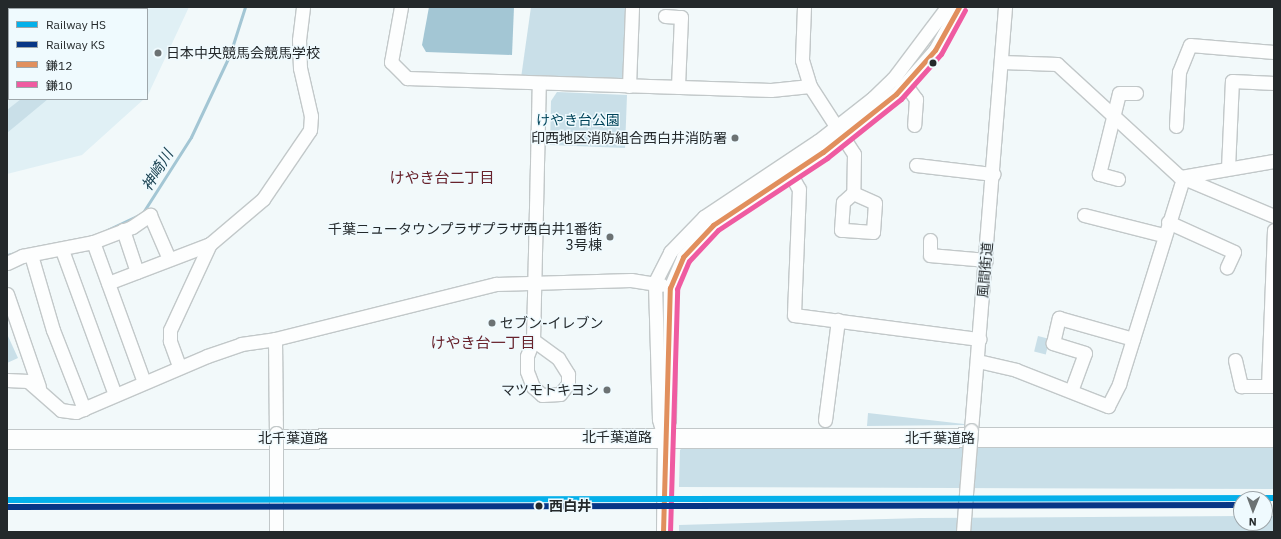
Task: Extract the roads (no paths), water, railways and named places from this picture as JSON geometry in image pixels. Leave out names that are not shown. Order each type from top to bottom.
[{"type":"highway","name":"北千葉道路","points":[[7,439],[664,442],[1274,437]]},
{"type":"street","points":[[108,283],[210,244],[272,189],[310,130],[311,116],[300,68],[303,7]]},
{"type":"street","points":[[401,7],[391,62],[407,78],[771,90],[810,86]]},
{"type":"street","points":[[629,86],[632,7]]},
{"type":"street","points":[[804,7],[802,60],[810,86],[840,130],[854,154],[853,193]]},
{"type":"street","points":[[663,532],[664,442],[669,419],[670,288],[683,257],[704,232],[790,173],[840,130],[893,79],[946,7]]},
{"type":"street","points":[[664,442],[659,419],[656,282],[670,252],[695,224],[840,130],[905,84],[935,50],[959,7]]},
{"type":"street","name":"風間街道","points":[[963,532],[1002,62],[1005,7]]},
{"type":"street","points":[[665,16],[680,16],[678,87]]},
{"type":"street","points":[[1176,126],[1179,72],[1190,45],[1274,52]]},
{"type":"street","points":[[1002,62],[1057,64],[1182,178],[1274,216]]},
{"type":"street","points":[[1228,168],[1232,81],[1274,83]]},
{"type":"street","points":[[533,340],[539,83]]},
{"type":"street","points":[[905,84],[916,99],[914,125]]},
{"type":"street","points":[[1118,179],[1099,174],[1112,114],[1118,106],[1118,93],[1136,93]]},
{"type":"street","points":[[1182,178],[1228,168],[1274,161]]},
{"type":"street","points":[[916,165],[993,174]]},
{"type":"street","points":[[790,173],[799,189],[794,315],[979,339]]},
{"type":"street","points":[[978,360],[1071,391],[1108,406],[1133,339],[1163,235],[1182,178]]},
{"type":"street","points":[[7,263],[31,255],[62,250],[93,242],[123,230],[150,215],[169,259]]},
{"type":"street","points":[[1084,215],[1163,235]]},
{"type":"street","points":[[1168,222],[1234,252],[1226,267]]},
{"type":"street","points":[[123,230],[138,272]]},
{"type":"street","points":[[1235,360],[1241,386],[1271,386],[1274,230]]},
{"type":"street","points":[[930,240],[930,255],[986,260]]},
{"type":"street","points":[[93,242],[144,382]]},
{"type":"street","points":[[179,366],[170,341],[170,330],[210,244]]},
{"type":"street","points":[[62,250],[115,395]]},
{"type":"street","points":[[31,255],[53,330],[84,408]]},
{"type":"street","points":[[7,380],[28,382],[39,387],[68,413],[115,395],[179,366],[241,344],[276,339],[496,284],[535,280],[656,282],[670,288]]},
{"type":"street","points":[[7,294],[39,387]]},
{"type":"street","points":[[1071,391],[1085,353],[1053,343],[1059,318],[1133,339]]},
{"type":"street","points":[[825,420],[838,320]]},
{"type":"street","points":[[276,339],[276,532]]},
{"type":"waterway","name":"神崎川","points":[[107,230],[142,214],[191,137],[230,54],[245,7]]},
{"type":"waterway","name":"神崎川","points":[[7,255],[16,253]]},
{"type":"rail line","name":"HS","points":[[7,500],[1274,498]]},
{"type":"rail line","name":"KS","points":[[7,507],[1233,505]]},
{"type":"place","name":"日本中央競馬会競馬学校","points":[[158,53]]},
{"type":"place","name":"印西地区消防組合西白井消防署","points":[[735,138]]},
{"type":"place","name":"千葉ニュータウンプラザプラザ西白井1番街 3号棟","points":[[610,237]]},
{"type":"place","name":"セブン-イレブン","points":[[492,323]]},
{"type":"place","name":"マツモトキヨシ","points":[[607,390]]},
{"type":"place","name":"西白井","points":[[539,506]]},
{"type":"district","name":"けやき台二丁目","points":[[442,178]]},
{"type":"district","name":"けやき台一丁目","points":[[483,343]]},
{"type":"park label","name":"けやき台公園","points":[[578,120]]}]
